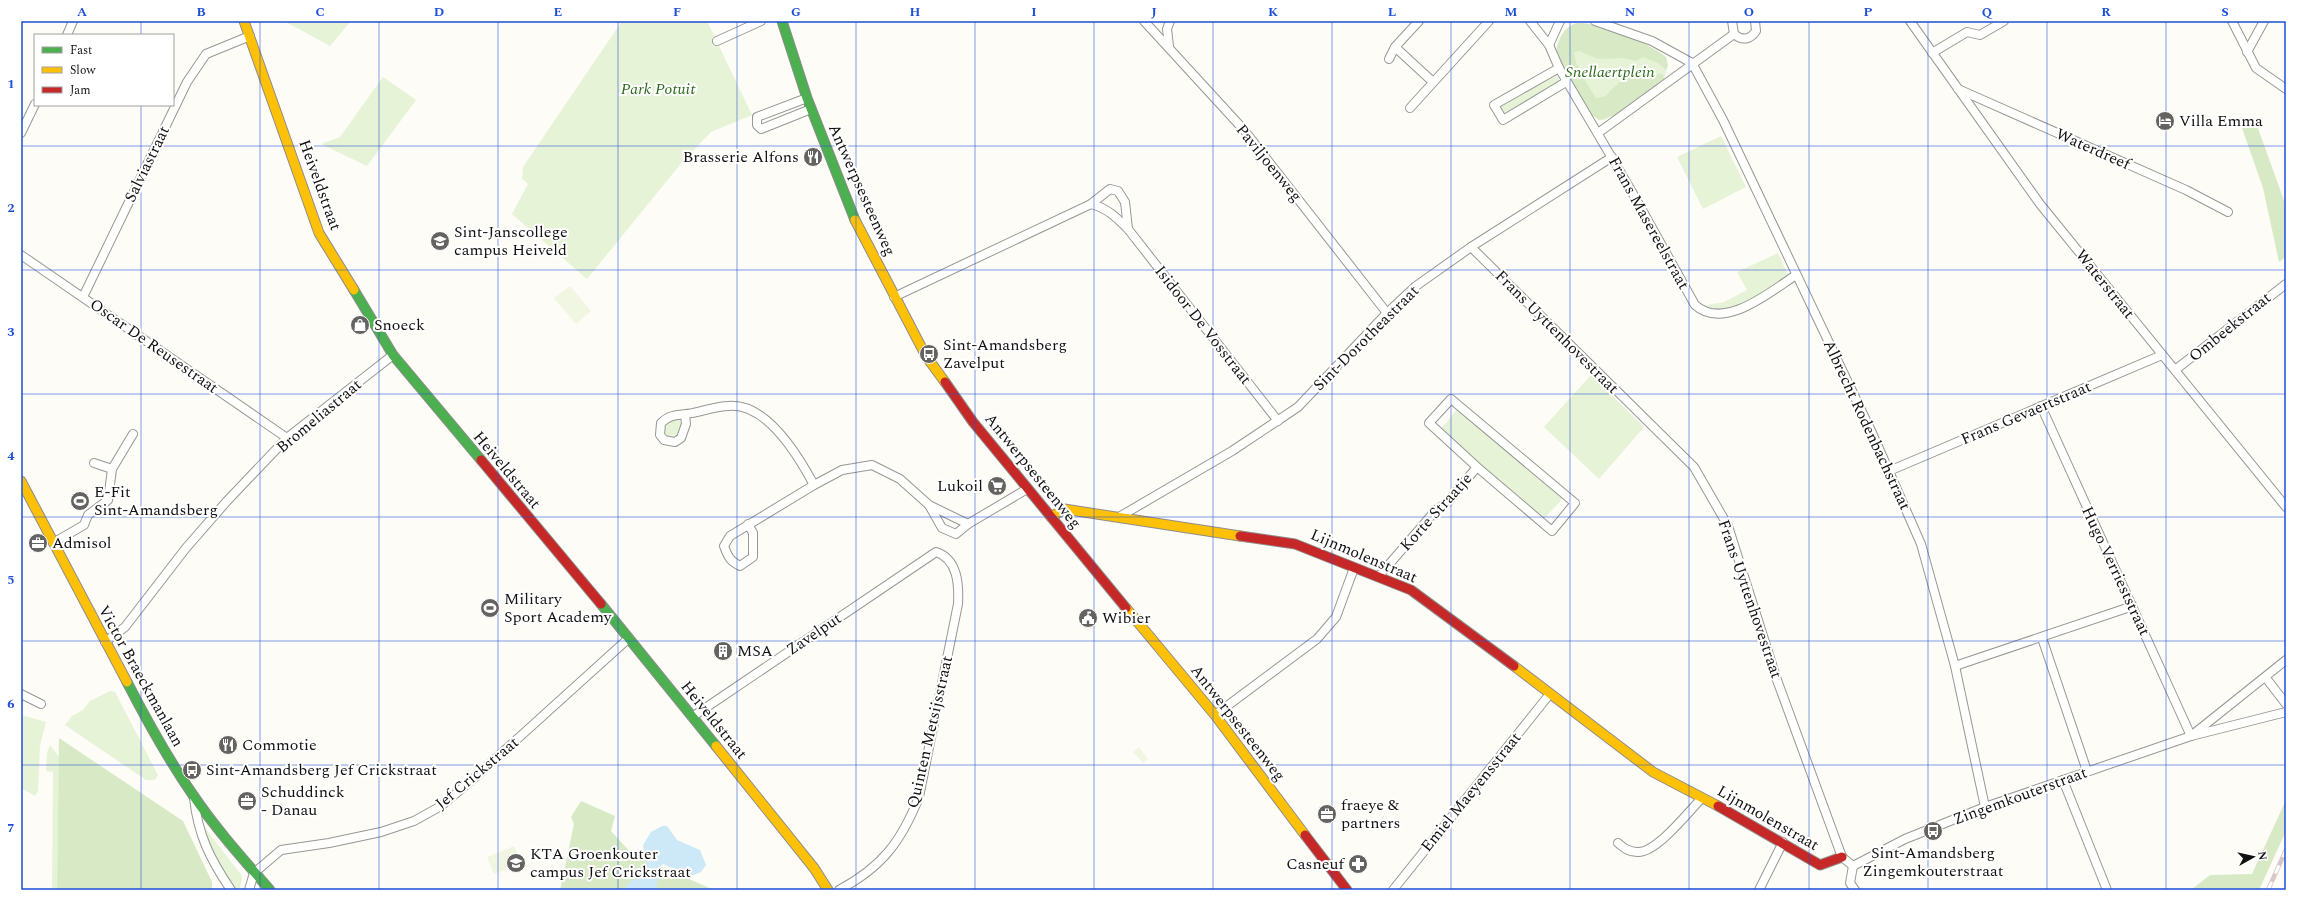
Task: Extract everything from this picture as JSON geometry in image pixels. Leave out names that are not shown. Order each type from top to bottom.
[{"type":"street","points":[[67,34],[73,21]]},
{"type":"street","name":"Heiveldstraat","points":[[244,21],[319,233],[393,355],[629,638],[814,868],[828,890]]},
{"type":"street","points":[[717,41],[761,21]]},
{"type":"street","name":"Antwerpsesteenweg","points":[[782,21],[807,98],[850,210],[926,356],[973,422],[1215,715],[1347,890]]},
{"type":"street","name":"Paviljoenweg","points":[[1144,21],[1244,130],[1387,312]]},
{"type":"street","points":[[1168,46],[1167,29],[1170,21]]},
{"type":"street","points":[[1389,59],[1395,47],[1419,21]]},
{"type":"street","points":[[1410,108],[1489,21]]},
{"type":"street","name":"Frans Masereelstraat","points":[[1530,21],[1549,45],[1566,82],[1612,157],[1695,305],[1702,311],[1714,315],[1731,313],[1796,275]]},
{"type":"street","points":[[1549,45],[1560,21]]},
{"type":"street","points":[[1595,21],[1652,41],[1692,64]]},
{"type":"street","points":[[1732,21],[1732,30],[1739,38],[1750,37],[1756,30],[1755,21]]},
{"type":"street","name":"Waterstraat","points":[[1910,21],[2040,204],[2286,508]]},
{"type":"street","points":[[1932,54],[1967,32],[1980,35],[2004,21]]},
{"type":"street","points":[[2232,21],[2256,68],[2286,89]]},
{"type":"street","points":[[2247,52],[2264,21]]},
{"type":"street","points":[[1598,133],[1734,34]]},
{"type":"street","name":"Salviastraat","points":[[83,296],[187,82],[199,63],[206,54],[250,36]]},
{"type":"street","points":[[1395,47],[1433,82]]},
{"type":"street","name":"Albrecht Rodenbachstraat","points":[[1692,64],[1723,120],[1889,471],[1921,544],[1955,666],[1985,807]]},
{"type":"street","points":[[1559,68],[1494,105],[1503,120],[1566,82]]},
{"type":"street","name":"Waterdreef","points":[[1957,89],[2186,190],[2228,212]]},
{"type":"street","points":[[807,98],[757,117],[757,125],[761,129],[811,109]]},
{"type":"street","points":[[21,133],[34,106]]},
{"type":"street","name":"Sint-Dorotheastraat","points":[[1119,517],[1232,451],[1298,407],[1387,312],[1416,286],[1471,247],[1612,157]]},
{"type":"street","name":"Isidoor De Vosstraat","points":[[894,297],[1091,204],[1110,189],[1118,191],[1124,202],[1128,229]]},
{"type":"street","name":"Isidoor De Vosstraat","points":[[1091,204],[1110,212],[1128,229],[1278,421]]},
{"type":"street","name":"Frans Uyttenhovestraat","points":[[1471,247],[1694,468],[1711,494],[1728,526],[1778,680],[1842,857]]},
{"type":"street","name":"Oscar De Reusestraat","points":[[21,255],[83,296],[287,438]]},
{"type":"street","name":"Ombeekstraat","points":[[2175,370],[2286,284]]},
{"type":"street","name":"Bromeliastraat","points":[[105,642],[125,627],[186,548],[227,501],[287,438],[393,355]]},
{"type":"street","name":"Frans Gevaertstraat","points":[[1889,471],[2162,355]]},
{"type":"street","name":"Korte Straatje","points":[[1451,399],[1575,503],[1552,531],[1477,467],[1428,424],[1451,399]]},
{"type":"street","points":[[685,415],[729,405],[756,411],[782,436],[802,464],[814,485]]},
{"type":"street","name":"Hugo Verrieststraat","points":[[2041,406],[2191,736]]},
{"type":"street","points":[[53,543],[84,525],[88,515],[108,500],[112,469],[133,434]]},
{"type":"street","points":[[94,463],[112,469]]},
{"type":"street","points":[[748,524],[753,533],[753,556],[740,566],[731,562],[724,546],[730,536],[748,524],[814,485],[842,470],[872,466],[900,480],[929,505],[968,524]]},
{"type":"street","name":"Korte Straatje","points":[[1379,576],[1436,510],[1447,503],[1477,467]]},
{"type":"street","name":"Victor Braeckmanlaan","points":[[21,481],[154,736],[193,795],[254,873],[270,890]]},
{"type":"street","points":[[929,505],[942,528],[956,534],[968,524],[1027,489]]},
{"type":"street","name":"Lijnmolenstraat","points":[[1051,517],[1064,509],[1295,544],[1354,568],[1379,576],[1411,590],[1435,606],[1653,772],[1783,842],[1820,865],[1842,857]]},
{"type":"street","name":"Zavelput","points":[[692,717],[936,552]]},
{"type":"street","name":"Quinten Metsijsstraat","points":[[839,890],[872,869],[894,845],[907,827],[919,797],[958,604],[959,587],[956,571],[946,558],[936,552]]},
{"type":"street","points":[[1215,715],[1317,640],[1336,618],[1354,568]]},
{"type":"street","points":[[1955,666],[2042,638],[2133,606]]},
{"type":"street","name":"Jef Crickstraat","points":[[254,873],[281,850],[329,844],[381,832],[414,821],[441,806],[629,638]]},
{"type":"street","points":[[2042,638],[2087,771]]},
{"type":"street","name":"Zingemkouterstraat","points":[[2191,736],[2266,678],[2286,660]]},
{"type":"street","points":[[2266,678],[2286,704]]},
{"type":"street","points":[[21,704],[23,695],[40,704]]},
{"type":"street","name":"Emiel Maeyensstraat","points":[[1393,890],[1550,695]]},
{"type":"street","name":"Zingemkouterstraat","points":[[1854,866],[1905,839],[1985,807],[2191,736],[2286,712]]},
{"type":"street","points":[[2064,780],[2107,890]]},
{"type":"street","points":[[193,795],[197,824],[211,859],[231,890]]},
{"type":"street","name":"Lijnmolenstraat","points":[[1618,843],[1627,850],[1638,853],[1648,851],[1660,842],[1702,798]]},
{"type":"street","points":[[1759,890],[1783,842]]},
{"type":"street","points":[[1842,857],[1854,866],[1850,883],[1855,890]]},
{"type":"street","points":[[248,890],[254,873]]},
{"type":"green space","points":[[284,21],[351,21],[330,46]]},
{"type":"green space","name":"Park Potuit","points":[[622,21],[707,21],[752,115],[711,132],[683,161],[587,279],[512,214],[528,184],[522,179],[523,167]]},
{"type":"green space","name":"Snellaertplein","points":[[1577,23],[1599,26],[1624,34],[1657,51],[1666,57],[1668,65],[1664,79],[1605,120],[1599,120],[1592,115],[1556,48],[1566,29]]},
{"type":"green space","name":"Snellaertplein","points":[[1577,23],[1599,26],[1624,34],[1647,45],[1666,57],[1668,65],[1666,70],[1658,63],[1643,57],[1636,61],[1623,58],[1598,59],[1579,51],[1574,52],[1579,71],[1596,98],[1606,96],[1612,89],[1624,80],[1638,75],[1663,74],[1664,79],[1619,114],[1599,120],[1592,115],[1557,57],[1557,46],[1561,36],[1568,28]]},
{"type":"green space","points":[[1556,74],[1560,82],[1503,114],[1499,107]]},
{"type":"green space","points":[[383,77],[416,100],[367,166],[321,144],[340,137]]},
{"type":"green space","points":[[2256,123],[2286,206],[2286,257],[2279,262],[2263,188],[2242,128]]},
{"type":"green space","points":[[1721,136],[1746,187],[1703,209],[1677,157]]},
{"type":"green space","points":[[1778,253],[1789,277],[1758,296],[1736,306],[1725,309],[1713,309],[1702,306],[1724,302],[1747,290],[1737,272]]},
{"type":"green space","points":[[570,286],[591,311],[576,324],[554,298]]},
{"type":"green space","points":[[1591,375],[1644,427],[1599,479],[1544,427]]},
{"type":"green space","points":[[1458,408],[1564,497],[1544,519],[1440,430]]},
{"type":"green space","points":[[678,419],[681,422],[682,427],[676,435],[668,436],[665,433],[665,427],[670,422]]},
{"type":"green space","points":[[110,691],[115,692],[158,775],[155,780],[146,780],[65,725],[72,716],[83,710],[90,701]]},
{"type":"green space","points":[[21,715],[46,722],[40,746],[38,791],[35,796],[21,788]]},
{"type":"green space","points":[[59,738],[183,821],[212,882],[212,890],[57,890]]},
{"type":"green space","points":[[50,745],[59,757],[57,890],[52,890],[53,772],[46,771],[47,753]]},
{"type":"green space","points":[[1139,747],[1148,759],[1143,763],[1133,752]]},
{"type":"green space","points":[[2286,800],[2286,831],[2259,890],[2191,890],[2210,875],[2252,874]]},
{"type":"green space","points":[[581,801],[615,816],[611,831],[632,854],[714,890],[560,890],[574,824],[571,817]]},
{"type":"green space","points":[[202,824],[242,876],[240,890],[235,890],[214,857]]},
{"type":"green space","points":[[514,846],[522,863],[494,874],[487,857]]},
{"type":"water","points":[[662,826],[667,826],[677,840],[700,850],[706,865],[701,872],[686,878],[679,871],[663,864],[660,867],[656,890],[625,890],[627,884],[648,871],[643,845],[651,832]]},
{"type":"railway","points":[[2268,890],[2286,850]]},
{"type":"traffic: fast","points":[[782,21],[807,98],[855,220]]},
{"type":"traffic: fast","points":[[354,290],[393,355],[481,460]]},
{"type":"traffic: fast","points":[[601,604],[716,746]]},
{"type":"traffic: fast","points":[[127,682],[158,740],[193,795],[220,832],[270,890]]},
{"type":"traffic: slow","points":[[244,21],[319,233],[354,290]]},
{"type":"traffic: slow","points":[[855,220],[926,356],[945,382]]},
{"type":"traffic: slow","points":[[21,481],[127,682]]},
{"type":"traffic: slow","points":[[1051,517],[1064,509],[1240,536]]},
{"type":"traffic: slow","points":[[1126,608],[1215,715],[1305,835]]},
{"type":"traffic: slow","points":[[1514,666],[1653,772],[1718,806]]},
{"type":"traffic: slow","points":[[716,746],[814,868],[828,890]]},
{"type":"traffic: jam","points":[[945,382],[973,422],[1126,608]]},
{"type":"traffic: jam","points":[[481,460],[601,604]]},
{"type":"traffic: jam","points":[[1240,536],[1295,544],[1411,590],[1514,666]]},
{"type":"traffic: jam","points":[[1718,806],[1820,865],[1842,857]]},
{"type":"traffic: jam","points":[[1305,835],[1347,890]]},
{"type":"place","name":"Villa Emma","points":[[2165,121]]},
{"type":"place","name":"Brasserie Alfons","points":[[813,157]]},
{"type":"place","name":"Sint-Janscollege campus Heiveld","points":[[440,241]]},
{"type":"place","name":"Snoeck","points":[[360,325]]},
{"type":"place","name":"Sint-Amandsberg Zavelput","points":[[929,354]]},
{"type":"place","name":"Lukoil","points":[[997,486]]},
{"type":"place","name":"E-Fit Sint-Amandsberg","points":[[80,501]]},
{"type":"place","name":"Admisol","points":[[38,543]]},
{"type":"place","name":"Military Sport Academy","points":[[490,608]]},
{"type":"place","name":"Wibier","points":[[1088,618]]},
{"type":"place","name":"MSA","points":[[723,651]]},
{"type":"place","name":"Commotie","points":[[228,745]]},
{"type":"place","name":"Sint-Amandsberg Jef Crickstraat","points":[[192,770]]},
{"type":"place","name":"Schuddinck - Danau","points":[[247,801]]},
{"type":"place","name":"fraeye & partners","points":[[1327,814]]},
{"type":"place","name":"Sint-Amandsberg Zingemkouterstraat","points":[[1933,831]]},
{"type":"place","name":"KTA Groenkouter campus Jef Crickstraat","points":[[516,863]]},
{"type":"place","name":"Casneuf","points":[[1358,864]]}]
